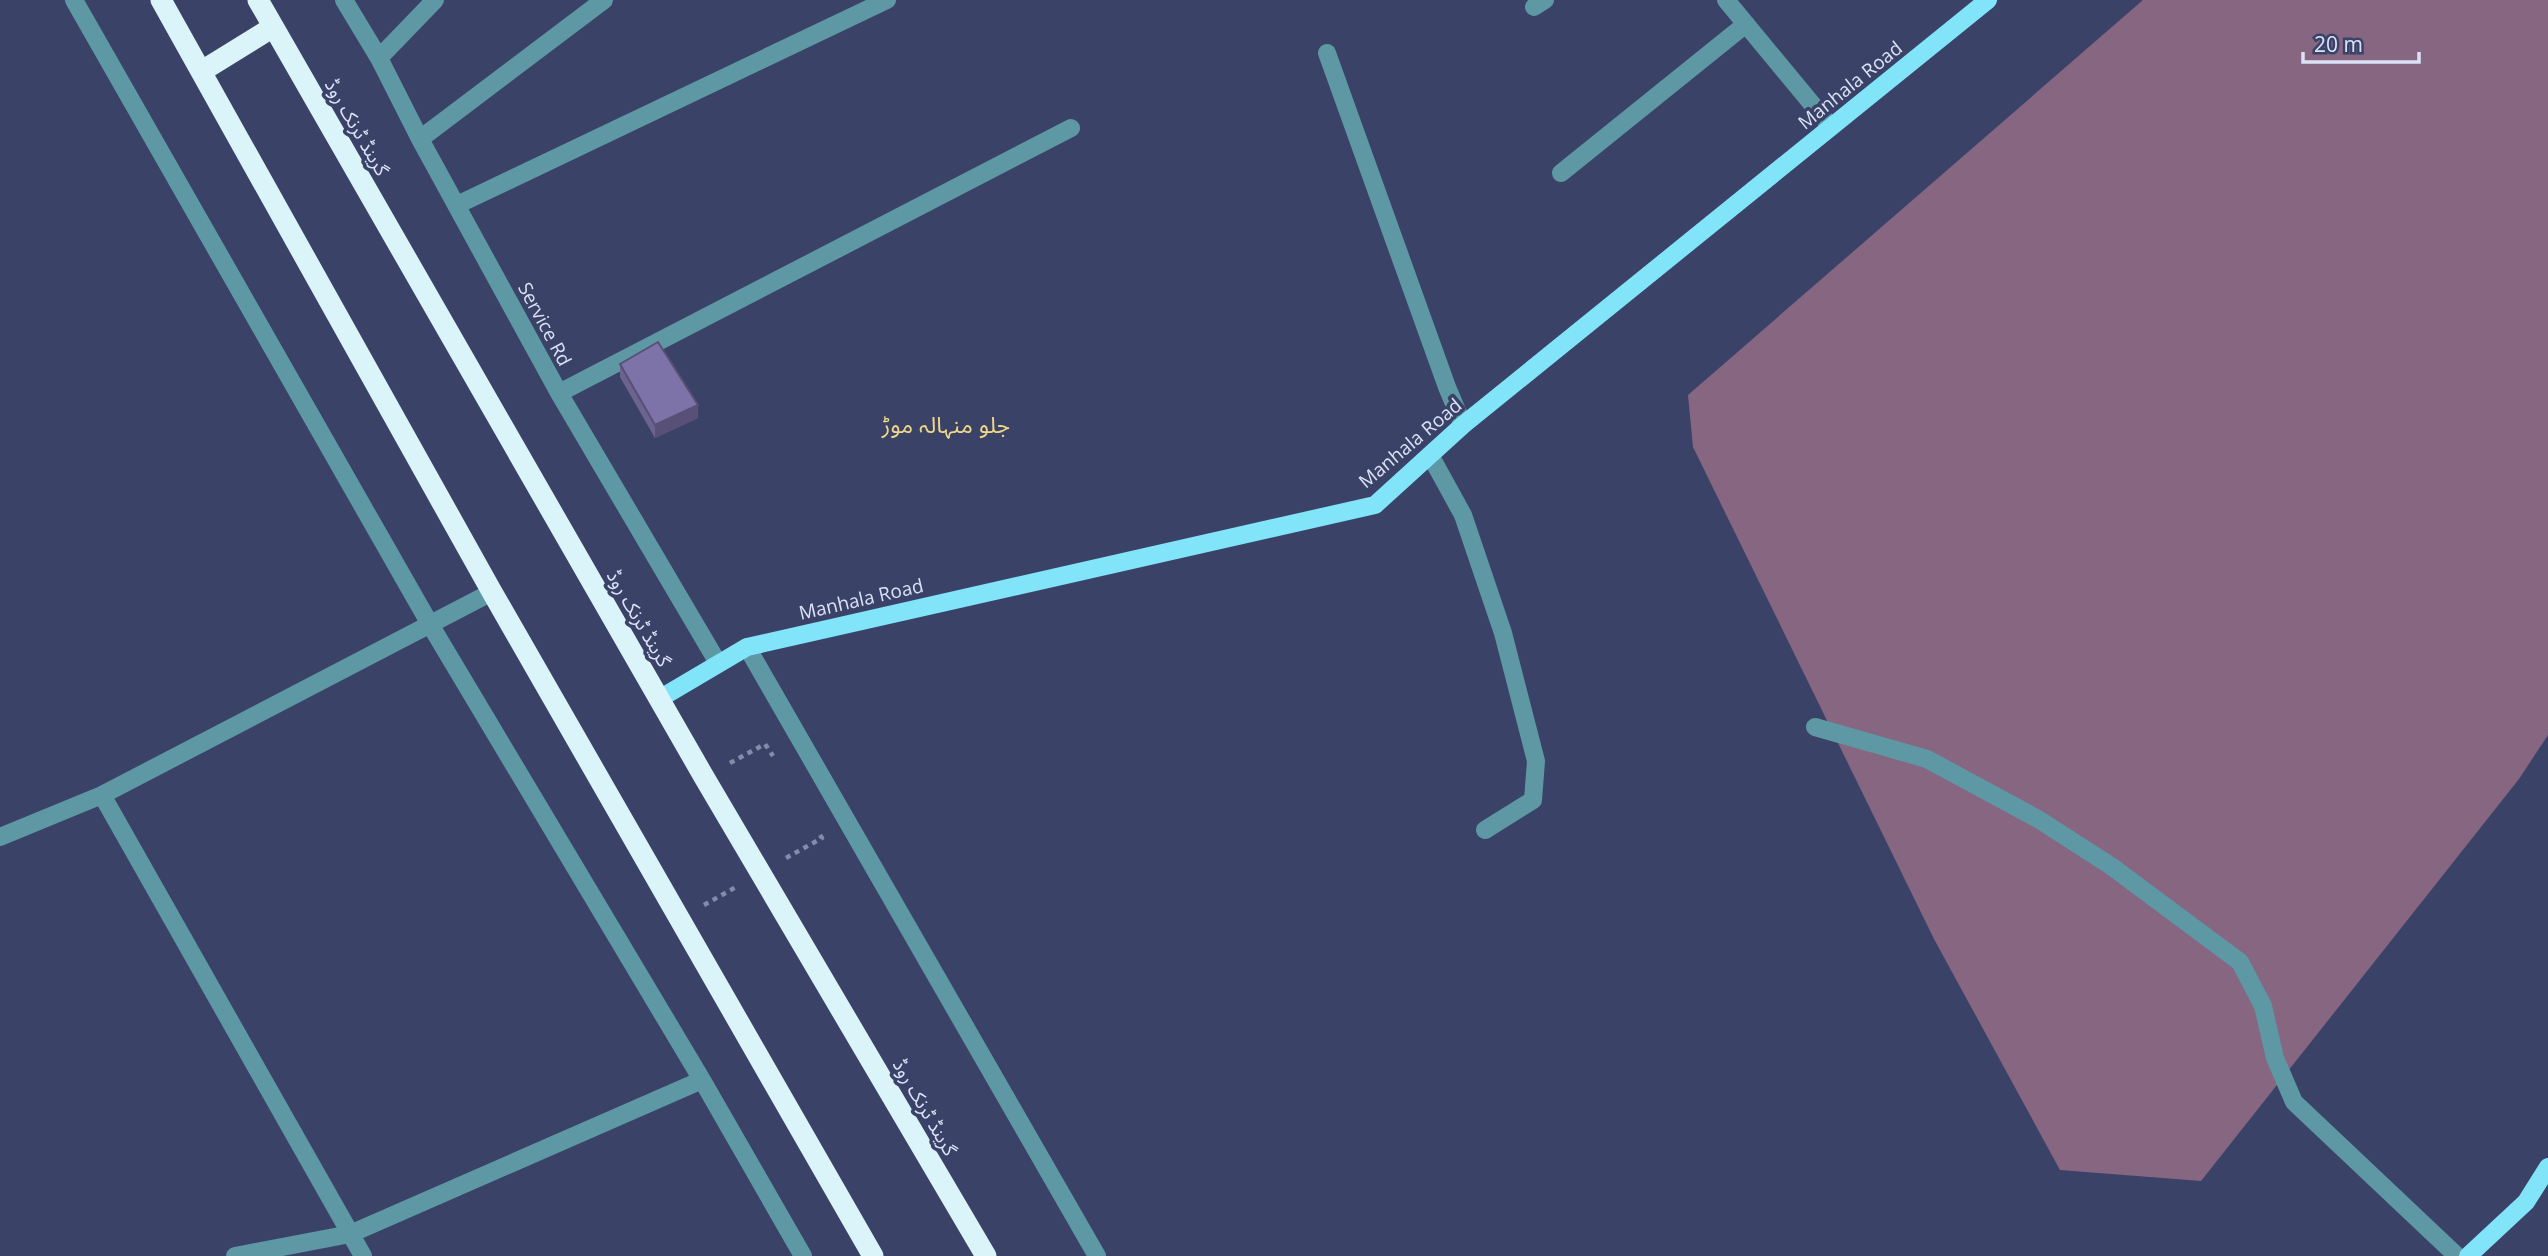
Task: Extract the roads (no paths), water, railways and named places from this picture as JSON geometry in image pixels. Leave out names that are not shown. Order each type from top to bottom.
[{"type":"highway","points":[[161,0],[492,592],[873,1256]]},
{"type":"highway","name":"گرینڈ ٹرنک روڈ","points":[[258,0],[704,777],[986,1256]]},
{"type":"highway","points":[[202,71],[273,27]]},
{"type":"main road","name":"Manhala Road","points":[[659,699],[747,647],[1375,505],[1464,425],[1988,0]]},
{"type":"main road","points":[[2468,1256],[2526,1202],[2548,1167]]},
{"type":"street","points":[[74,0],[431,626],[702,1080],[803,1256]]},
{"type":"street","name":"Service Rd","points":[[344,0],[379,58],[420,139],[559,393],[718,663]]},
{"type":"street","points":[[379,58],[435,0]]},
{"type":"street","points":[[420,139],[604,0]]},
{"type":"street","points":[[457,205],[887,0]]},
{"type":"street","points":[[1726,0],[1831,127]]},
{"type":"street","points":[[1561,173],[1746,24]]},
{"type":"street","points":[[1327,53],[1447,387],[1464,425]]},
{"type":"street","points":[[559,393],[1071,128]]},
{"type":"street","points":[[1430,455],[1463,515],[1503,633],[1536,761],[1534,800],[1485,830]]},
{"type":"street","points":[[0,837],[102,795],[492,592]]},
{"type":"street","points":[[747,647],[1097,1256]]},
{"type":"street","points":[[1815,727],[1927,759],[2038,819],[2111,866],[2240,962],[2263,1006],[2275,1058],[2294,1102],[2457,1256]]},
{"type":"street","points":[[102,795],[363,1256]]},
{"type":"street","points":[[235,1256],[350,1234],[702,1080]]},
{"type":"district","name":"جلو منہالہ موڑ","points":[[946,424]]}]
